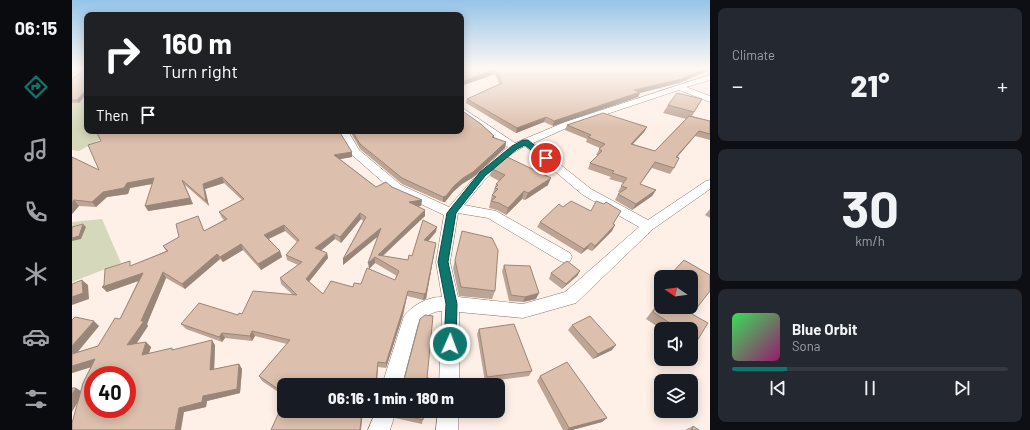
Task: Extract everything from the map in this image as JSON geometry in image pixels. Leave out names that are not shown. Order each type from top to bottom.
[{"type":"street","points":[[449,378],[451,304],[443,262],[453,210],[483,174],[520,145],[568,124],[672,89]]},
{"type":"street","points":[[684,89],[710,99]]},
{"type":"street","points":[[464,112],[520,145],[587,192],[648,226]]},
{"type":"street","points":[[345,134],[355,152],[397,188],[453,210],[491,214],[565,257]]},
{"type":"street","points":[[394,378],[410,321],[415,315],[428,306],[451,304],[523,311],[570,298],[648,226],[710,184]]},
{"type":"street","points":[[379,430],[383,418]]},
{"type":"street","points":[[447,430],[448,418]]},
{"type":"green space","points":[[72,89],[84,89],[84,134],[110,134],[79,151],[72,150]]},
{"type":"green space","points":[[102,219],[121,263],[72,282],[72,222]]},
{"type":"building","points":[[72,89],[84,89],[84,92],[77,100],[72,100]]},
{"type":"building","points":[[489,89],[638,89],[634,90],[640,92],[554,121],[546,117],[517,128],[467,99]]},
{"type":"building","points":[[677,93],[702,99],[694,112],[668,105]]},
{"type":"building","points":[[464,112],[481,124],[494,136],[492,137],[506,142],[473,172],[454,186],[446,196],[443,197],[402,178],[360,144],[354,134],[464,134]]},
{"type":"building","points":[[603,113],[647,127],[631,144],[655,151],[689,116],[710,121],[710,134],[699,131],[676,157],[679,158],[674,168],[655,162],[640,184],[656,190],[636,204],[618,194],[627,188],[621,186],[627,178],[612,173],[614,171],[590,163],[602,151],[599,149],[605,144],[588,137],[591,135],[567,125]]},
{"type":"building","points":[[98,134],[341,134],[352,152],[334,155],[376,187],[386,182],[392,187],[422,200],[409,202],[425,210],[378,255],[408,260],[409,255],[412,256],[423,220],[437,227],[424,240],[436,243],[426,293],[424,294],[408,291],[386,363],[378,362],[376,378],[277,378],[277,388],[259,376],[290,340],[252,331],[250,336],[222,333],[219,337],[181,324],[199,303],[238,315],[239,313],[242,314],[253,291],[297,295],[280,278],[302,262],[286,255],[299,240],[284,225],[264,235],[280,251],[258,264],[241,244],[220,257],[217,254],[182,284],[163,272],[141,321],[144,321],[127,345],[146,342],[142,355],[172,348],[172,350],[212,340],[210,370],[239,364],[237,389],[203,396],[202,402],[179,408],[175,430],[72,430],[72,423],[84,381],[84,418],[136,418],[136,366],[92,366],[95,359],[72,366],[72,354],[98,346],[115,318],[120,319],[143,273],[102,287],[104,285],[105,269],[130,261],[130,266],[168,251],[163,246],[179,237],[176,224],[198,216],[204,231],[227,219],[219,212],[244,199],[222,177],[203,184],[206,201],[182,180],[190,198],[145,206],[154,178],[127,183],[124,188],[103,192],[92,202],[74,200],[72,203],[72,157],[99,170],[88,145],[101,141]],"holes":[[[360,213],[366,217],[343,259],[381,228],[368,263],[375,257],[399,271],[395,280],[367,268],[361,284],[354,283],[353,287],[331,281],[323,294],[306,279],[327,253],[315,248],[334,234],[340,237]]]},
{"type":"building","points":[[505,156],[551,178],[528,193],[524,191],[508,208],[491,201],[496,197],[492,195],[498,189],[495,188],[498,185],[496,184],[505,175],[492,169]]},
{"type":"building","points":[[571,201],[591,211],[596,201],[604,204],[606,202],[621,211],[613,224],[615,225],[595,246],[591,243],[584,249],[540,222],[559,204],[563,207]]},
{"type":"building","points":[[83,224],[79,236],[72,238],[72,227]]},
{"type":"building","points":[[462,231],[492,238],[498,250],[495,291],[461,287],[455,260]]},
{"type":"building","points":[[684,260],[710,275],[710,291],[698,306],[698,270],[675,270]]},
{"type":"building","points":[[567,261],[580,271],[566,284],[551,273]]},
{"type":"building","points":[[504,265],[530,266],[539,293],[525,297],[511,295]]},
{"type":"building","points":[[82,280],[83,293],[72,297],[72,284]]},
{"type":"building","points":[[656,314],[692,314],[708,323],[698,339],[698,322],[668,322]]},
{"type":"building","points":[[425,315],[433,316],[427,378],[405,378],[420,319]]},
{"type":"building","points":[[590,316],[616,345],[598,354],[572,325]]},
{"type":"building","points":[[75,317],[94,321],[72,346],[72,320]]},
{"type":"building","points":[[514,324],[532,371],[487,377],[479,329]]},
{"type":"building","points":[[567,362],[607,418],[569,428],[540,376]]},
{"type":"building","points":[[72,388],[76,388],[72,394]]},
{"type":"building","points":[[277,417],[277,418],[361,418],[360,430],[271,430]]},
{"type":"building","points":[[693,426],[699,430],[692,430]]},
{"type":"route","points":[[450,344],[451,304],[443,262],[451,213],[483,174],[514,147],[526,142],[546,158]]}]
